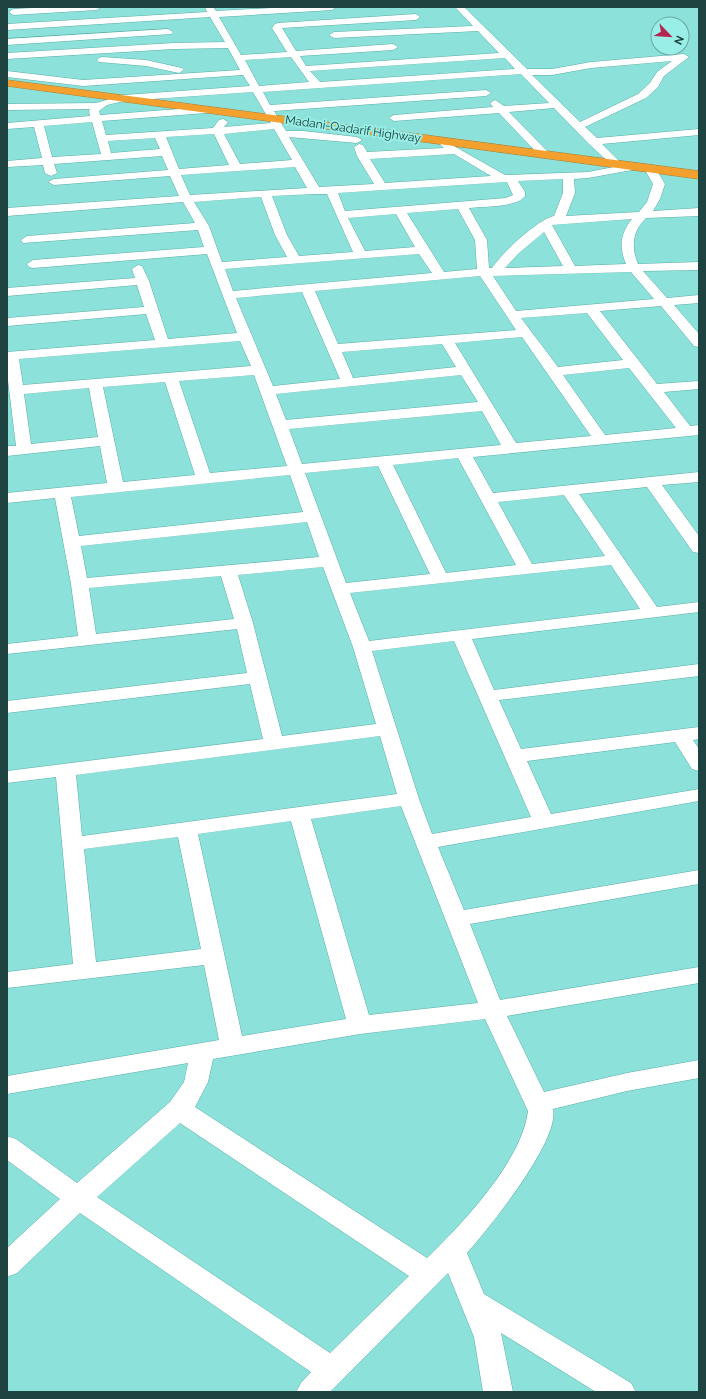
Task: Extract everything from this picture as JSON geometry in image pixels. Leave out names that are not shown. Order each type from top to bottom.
[{"type":"highway","name":"Madani-Qadarif Highway","points":[[7,83],[229,112],[278,126],[359,135],[401,135],[699,175]]},
{"type":"street","points":[[97,7],[13,9],[11,26],[66,23],[114,17],[161,17],[211,10],[332,7]]},
{"type":"street","points":[[410,7],[416,17],[430,30],[453,59]]},
{"type":"street","points":[[459,7],[616,164]]},
{"type":"street","points":[[316,8],[323,22],[345,49]]},
{"type":"street","points":[[211,10],[298,163],[316,191]]},
{"type":"street","points":[[161,17],[183,67]]},
{"type":"street","points":[[317,85],[293,53],[277,28],[278,26],[416,17]]},
{"type":"street","points":[[66,23],[77,58]]},
{"type":"street","points":[[334,35],[481,28]]},
{"type":"street","points":[[7,42],[168,32]]},
{"type":"street","points":[[381,33],[418,78]]},
{"type":"street","points":[[7,74],[27,66],[77,58],[174,46],[231,45]]},
{"type":"street","points":[[238,58],[345,49],[392,47]]},
{"type":"street","points":[[303,68],[507,55]]},
{"type":"street","points":[[7,56],[27,66],[83,83],[141,79],[183,67]]},
{"type":"street","points":[[7,107],[66,105],[97,106],[124,98],[418,78],[523,72],[552,72],[591,65],[684,56],[660,74],[654,85],[642,96],[578,127]]},
{"type":"street","points":[[77,58],[247,72]]},
{"type":"street","points":[[468,75],[544,154]]},
{"type":"street","points":[[370,82],[380,100],[394,118],[401,135]]},
{"type":"street","points":[[268,108],[486,93]]},
{"type":"street","points":[[394,118],[558,105]]},
{"type":"street","points":[[97,106],[94,111],[107,157]]},
{"type":"street","points":[[7,126],[206,110]]},
{"type":"street","points":[[217,130],[229,112]]},
{"type":"street","points":[[38,124],[47,162],[54,182],[56,208]]},
{"type":"street","points":[[102,138],[278,126],[303,134],[359,135],[362,156],[382,187]]},
{"type":"street","points":[[217,130],[236,168]]},
{"type":"street","points":[[593,142],[699,132]]},
{"type":"street","points":[[159,134],[187,199],[203,226],[244,337],[268,391],[329,561],[362,647],[409,799],[425,842],[492,1010],[539,1103],[541,1111],[541,1119],[534,1139],[515,1175],[484,1215],[429,1274],[311,1392]]},
{"type":"street","points":[[341,215],[462,206],[515,199],[519,196],[519,192],[506,178],[454,151],[440,140]]},
{"type":"street","points":[[362,156],[454,151]]},
{"type":"street","points":[[7,164],[166,152]]},
{"type":"street","points":[[54,182],[298,163]]},
{"type":"street","points":[[7,212],[265,193],[382,187],[506,178],[568,176],[596,174],[644,167],[659,184],[655,198],[649,208],[633,225],[627,248],[634,267],[699,343]]},
{"type":"street","points":[[559,219],[569,193],[568,176]]},
{"type":"street","points":[[331,190],[341,215],[360,254]]},
{"type":"street","points":[[265,193],[278,228],[294,259]]},
{"type":"street","points":[[462,206],[481,240],[482,264],[490,272],[512,315],[601,440]]},
{"type":"street","points":[[22,210],[38,290]]},
{"type":"street","points":[[400,211],[440,275]]},
{"type":"street","points":[[490,272],[525,240],[538,232],[545,224],[559,219],[699,212]]},
{"type":"street","points":[[545,224],[571,269]]},
{"type":"street","points":[[27,240],[203,226]]},
{"type":"street","points":[[33,264],[133,257],[294,259],[423,250]]},
{"type":"street","points":[[133,257],[143,281],[163,344]]},
{"type":"street","points":[[228,295],[440,275],[571,269],[699,266]]},
{"type":"street","points":[[7,292],[143,281]]},
{"type":"street","points":[[307,288],[348,382]]},
{"type":"street","points":[[512,315],[699,299]]},
{"type":"street","points":[[591,309],[654,389],[696,431]]},
{"type":"street","points":[[7,322],[152,310]]},
{"type":"street","points":[[333,349],[447,341],[526,333]]},
{"type":"street","points":[[24,449],[17,390],[10,356],[244,337]]},
{"type":"street","points":[[447,341],[487,406],[510,449]]},
{"type":"street","points":[[554,372],[634,363]]},
{"type":"street","points":[[17,390],[258,370]]},
{"type":"street","points":[[268,391],[464,370]]},
{"type":"street","points":[[171,377],[204,480]]},
{"type":"street","points":[[95,384],[116,488]]},
{"type":"street","points":[[654,389],[699,385]]},
{"type":"street","points":[[280,425],[487,406]]},
{"type":"street","points":[[7,498],[696,431]]},
{"type":"street","points":[[7,451],[106,441]]},
{"type":"street","points":[[463,453],[527,569]]},
{"type":"street","points":[[383,461],[440,578]]},
{"type":"street","points":[[487,498],[699,477]]},
{"type":"street","points":[[651,482],[699,548]]},
{"type":"street","points":[[569,491],[614,560],[652,613]]},
{"type":"street","points":[[62,493],[80,584],[88,640]]},
{"type":"street","points":[[71,542],[313,516]]},
{"type":"street","points":[[340,589],[614,560]]},
{"type":"street","points":[[80,584],[329,561]]},
{"type":"street","points":[[228,571],[244,623],[274,743]]},
{"type":"street","points":[[362,647],[699,607]]},
{"type":"street","points":[[7,649],[244,623]]},
{"type":"street","points":[[461,636],[544,822]]},
{"type":"street","points":[[488,696],[699,670]]},
{"type":"street","points":[[7,707],[258,677]]},
{"type":"street","points":[[7,777],[387,728]]},
{"type":"street","points":[[514,756],[690,734],[699,765]]},
{"type":"street","points":[[65,769],[85,970]]},
{"type":"street","points":[[425,842],[699,794]]},
{"type":"street","points":[[72,844],[187,830],[409,799]]},
{"type":"street","points":[[299,814],[360,1026]]},
{"type":"street","points":[[187,830],[232,1046]]},
{"type":"street","points":[[457,919],[699,877]]},
{"type":"street","points":[[7,980],[213,956]]},
{"type":"street","points":[[7,1085],[232,1046],[360,1026],[492,1010],[699,975]]},
{"type":"street","points":[[7,1266],[78,1198],[179,1109],[191,1093],[199,1077],[201,1051]]},
{"type":"street","points":[[539,1103],[627,1082],[699,1069]]},
{"type":"street","points":[[179,1109],[429,1274]]},
{"type":"street","points":[[7,1146],[78,1198],[332,1370]]},
{"type":"street","points":[[452,1250],[488,1337],[498,1392]]},
{"type":"street","points":[[475,1303],[621,1392]]}]
